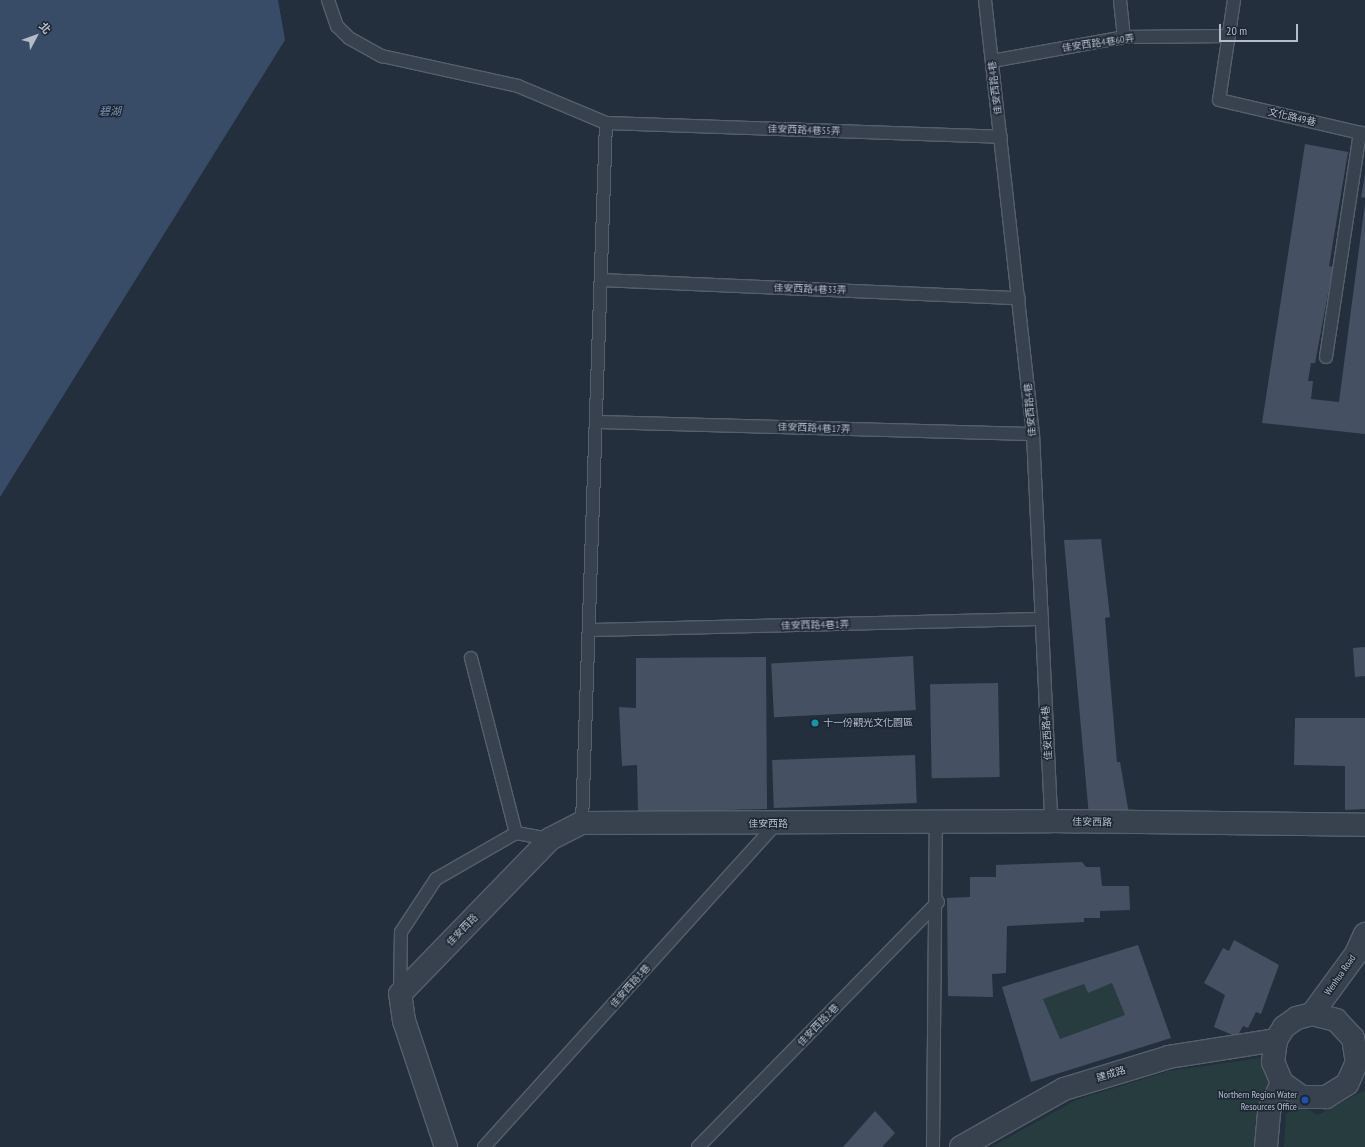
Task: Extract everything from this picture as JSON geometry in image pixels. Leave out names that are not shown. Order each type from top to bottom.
[{"type":"street","name":"佳安西路","points":[[400,994],[550,839],[582,822],[776,824],[1051,821],[1365,825]]},
{"type":"street","name":"Wenhua Road","points":[[1312,1014],[1356,954],[1365,934]]},
{"type":"street","points":[[400,994],[404,1021],[446,1147]]},
{"type":"street","points":[[1312,1014],[1336,1020],[1353,1038],[1357,1062],[1347,1084],[1326,1097],[1302,1096],[1282,1083],[1273,1062],[1276,1040],[1297,1018],[1312,1014]]},
{"type":"street","name":"建成路","points":[[961,1147],[1064,1089],[1169,1057],[1276,1040]]},
{"type":"street","points":[[1266,1147],[1269,1110],[1282,1083]]},
{"type":"lane","points":[[328,0],[337,26],[349,38],[382,56],[518,86],[606,123],[582,822]]},
{"type":"lane","name":"佳安西路4巷","points":[[986,0],[1020,298],[1033,434],[1051,821]]},
{"type":"lane","points":[[1120,0],[1124,37]]},
{"type":"lane","points":[[1229,36],[1234,0]]},
{"type":"lane","name":"佳安西路4巷60弄","points":[[992,61],[1124,37],[1229,36]]},
{"type":"lane","name":"文化路49巷","points":[[1229,36],[1219,100],[1363,133]]},
{"type":"lane","name":"佳安西路4巷55弄","points":[[606,123],[1001,137]]},
{"type":"lane","points":[[1326,357],[1363,133]]},
{"type":"lane","name":"佳安西路4巷33弄","points":[[601,280],[1020,298]]},
{"type":"lane","name":"佳安西路4巷17弄","points":[[596,422],[1033,434]]},
{"type":"lane","name":"佳安西路4巷1弄","points":[[589,630],[1042,619]]},
{"type":"lane","points":[[471,658],[516,833]]},
{"type":"lane","points":[[933,1147],[938,902],[936,823]]},
{"type":"lane","name":"佳安西路3巷","points":[[484,1147],[776,824]]},
{"type":"lane","points":[[400,994],[401,932],[436,879],[516,833],[550,839]]},
{"type":"lane","name":"佳安西路2巷","points":[[698,1147],[938,902]]},
{"type":"green space","points":[[1112,983],[1125,1015],[1060,1039],[1043,999],[1084,984],[1088,993]]},
{"type":"green space","points":[[1273,1056],[1279,1094],[1256,1118],[1254,1147],[991,1147],[1076,1100],[1169,1071]]},
{"type":"green space","points":[[1365,1090],[1365,1147],[1284,1147],[1286,1114],[1296,1104],[1318,1115]]},
{"type":"water","name":"碧湖","points":[[0,0],[278,0],[285,40],[0,497]]},
{"type":"building","points":[[1305,144],[1348,152],[1329,266],[1333,267],[1315,363],[1311,363],[1308,381],[1313,381],[1311,399],[1339,402],[1365,203],[1365,434],[1262,423]]},
{"type":"building","points":[[1365,175],[1365,198],[1361,197]]},
{"type":"building","points":[[1101,539],[1110,617],[1105,618],[1117,762],[1120,762],[1129,814],[1089,816],[1064,540]]},
{"type":"building","points":[[1365,647],[1365,676],[1355,677],[1353,648]]},
{"type":"building","points":[[913,656],[916,710],[774,717],[771,663]]},
{"type":"building","points":[[766,657],[767,809],[638,812],[637,765],[622,766],[619,707],[636,708],[636,658]]},
{"type":"building","points":[[998,683],[1000,777],[932,778],[930,684]]},
{"type":"building","points":[[1295,718],[1365,718],[1365,809],[1345,810],[1345,766],[1294,765]]},
{"type":"building","points":[[915,755],[917,803],[774,808],[772,760]]},
{"type":"building","points":[[1082,862],[1086,867],[1100,867],[1102,886],[1129,886],[1130,910],[1100,911],[1100,918],[1084,918],[1084,922],[1007,926],[1006,973],[992,974],[993,997],[948,996],[947,898],[970,897],[970,877],[996,877],[996,865]]},
{"type":"building","points":[[1234,940],[1279,965],[1261,1014],[1256,1012],[1248,1028],[1243,1026],[1237,1037],[1214,1027],[1225,995],[1204,983],[1223,948],[1229,951]]},
{"type":"building","points":[[1138,945],[1171,1038],[1031,1082],[1002,987]],"holes":[[[1112,983],[1125,1015],[1060,1039],[1043,999],[1084,984],[1088,993]]]},
{"type":"building","points":[[875,1111],[895,1133],[882,1147],[843,1147]]},
{"type":"place","name":"十一份觀光文化園區","points":[[815,723]]},
{"type":"place","name":"Northern Region Water Resources Office","points":[[1305,1100]]}]
